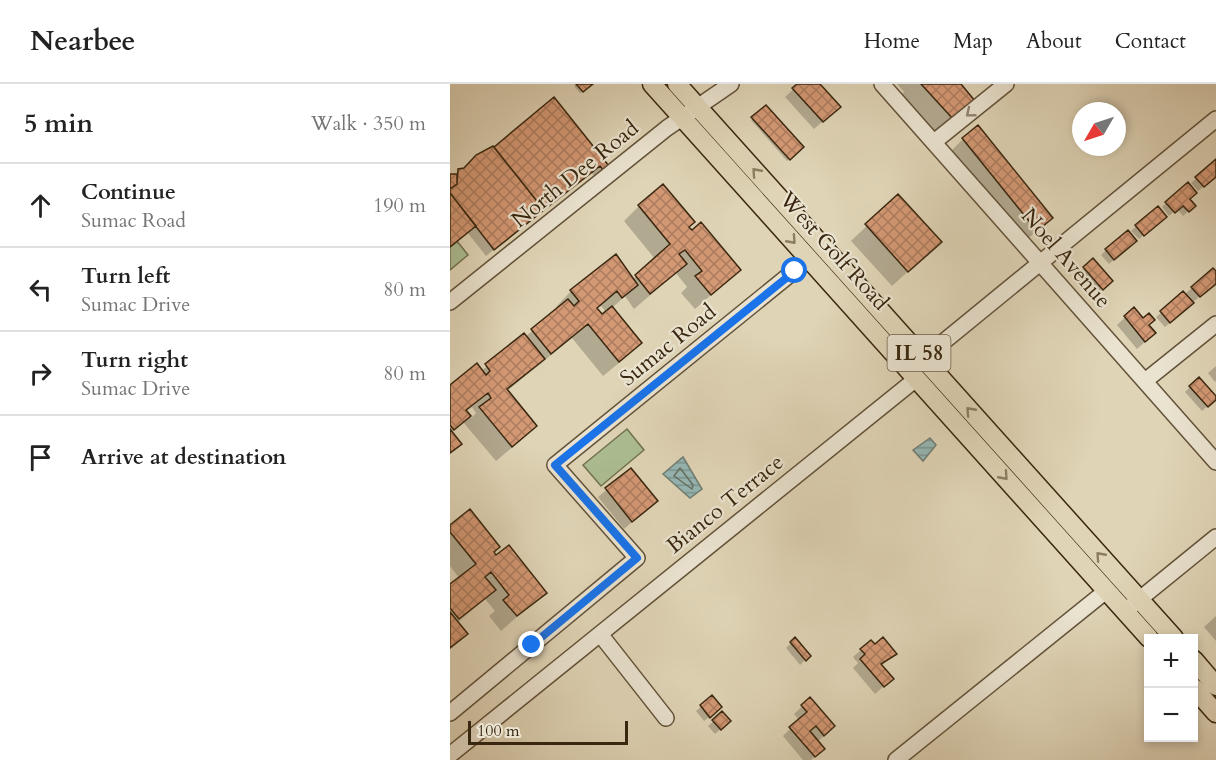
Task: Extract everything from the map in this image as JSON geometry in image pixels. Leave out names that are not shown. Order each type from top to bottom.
[{"type":"main road","name":"West Golf Road","points":[[652,84],[1145,634]]},
{"type":"main road","name":"West Golf Road","points":[[677,84],[1170,634]]},
{"type":"main road","points":[[1198,665],[1216,686]]},
{"type":"main road","points":[[1198,693],[1216,714]]},
{"type":"street","name":"North Dee Road","points":[[450,302],[682,118],[731,84]]},
{"type":"street","name":"Noel Avenue","points":[[882,84],[1216,462]]},
{"type":"street","points":[[934,142],[1006,84]]},
{"type":"street","points":[[923,358],[1216,119]]},
{"type":"street","name":"Sumac Road","points":[[450,713],[637,558],[555,465],[809,259]]},
{"type":"street","points":[[1145,381],[1216,324]]},
{"type":"street","name":"Bianco Terrace","points":[[450,755],[912,375],[923,358]]},
{"type":"street","points":[[1125,612],[1216,537]]},
{"type":"street","points":[[896,760],[1106,591]]},
{"type":"street","points":[[600,633],[666,718]]},
{"type":"green space","points":[[457,241],[468,255],[450,270],[450,247]]},
{"type":"green space","points":[[627,429],[644,450],[601,486],[583,465]]},
{"type":"water","points":[[930,438],[936,445],[923,461],[913,450]]},
{"type":"water","points":[[683,457],[702,489],[690,498],[663,474]]},
{"type":"building","points":[[576,84],[593,84],[583,92]]},
{"type":"building","points":[[797,84],[820,84],[841,107],[823,122],[792,88]]},
{"type":"building","points":[[921,84],[961,84],[975,101],[953,119]]},
{"type":"building","points":[[554,97],[609,166],[604,171],[600,166],[544,210],[494,147]]},
{"type":"building","points":[[766,105],[804,147],[790,160],[751,117]]},
{"type":"building","points":[[978,125],[1053,218],[1037,231],[962,138]]},
{"type":"building","points":[[493,146],[544,210],[494,250],[450,193],[450,189],[457,184],[458,169],[464,168],[476,155]]},
{"type":"building","points":[[1216,159],[1216,177],[1204,187],[1195,177]]},
{"type":"building","points":[[450,174],[457,174],[457,184],[450,189]]},
{"type":"building","points":[[1188,182],[1197,193],[1190,199],[1196,206],[1189,212],[1183,206],[1175,213],[1165,202]]},
{"type":"building","points":[[663,184],[695,222],[689,227],[692,230],[701,222],[741,270],[711,295],[695,276],[702,271],[685,250],[679,254],[687,264],[650,294],[635,275],[670,244],[638,205]]},
{"type":"building","points":[[450,193],[476,226],[450,247]]},
{"type":"building","points":[[898,194],[942,242],[908,272],[865,224]]},
{"type":"building","points":[[1158,206],[1167,217],[1144,236],[1135,225]]},
{"type":"building","points":[[1128,230],[1137,241],[1114,260],[1105,249]]},
{"type":"building","points":[[616,254],[638,285],[622,298],[617,291],[597,308],[602,314],[612,306],[642,343],[619,362],[588,324],[551,354],[531,329],[568,299],[574,306],[579,301],[570,290]]},
{"type":"building","points":[[1093,258],[1113,281],[1103,290],[1083,267]]},
{"type":"building","points":[[1213,268],[1216,271],[1216,284],[1200,297],[1191,287]]},
{"type":"building","points":[[1183,291],[1194,303],[1170,323],[1160,311]]},
{"type":"building","points":[[1134,307],[1143,318],[1149,313],[1155,320],[1149,325],[1156,333],[1145,342],[1124,316]]},
{"type":"building","points":[[524,333],[545,359],[507,389],[537,426],[512,447],[479,407],[491,398],[488,393],[466,410],[471,416],[454,430],[450,425],[450,385],[477,363],[486,375],[490,371],[485,364]]},
{"type":"building","points":[[1199,377],[1216,396],[1216,400],[1208,407],[1189,386]]},
{"type":"building","points":[[450,429],[462,444],[450,453]]},
{"type":"building","points":[[631,468],[658,501],[632,522],[605,488]]},
{"type":"building","points":[[470,509],[500,547],[494,552],[496,555],[509,545],[547,593],[517,616],[503,600],[509,595],[491,572],[485,577],[496,590],[459,619],[450,608],[450,584],[476,564],[450,532],[450,525]]},
{"type":"building","points":[[450,612],[468,634],[450,648]]},
{"type":"building","points":[[795,637],[811,656],[806,661],[790,642]]},
{"type":"building","points":[[883,637],[897,654],[881,664],[894,679],[884,687],[860,659],[865,654],[860,649],[871,640],[875,644]]},
{"type":"building","points":[[712,695],[722,707],[710,718],[700,705]]},
{"type":"building","points":[[810,697],[835,726],[824,736],[816,726],[810,731],[825,749],[815,757],[789,727],[807,712],[801,705]]},
{"type":"building","points":[[722,711],[731,721],[721,730],[712,720]]},
{"type":"route","points":[[532,645],[637,558],[555,465],[795,271]]}]
